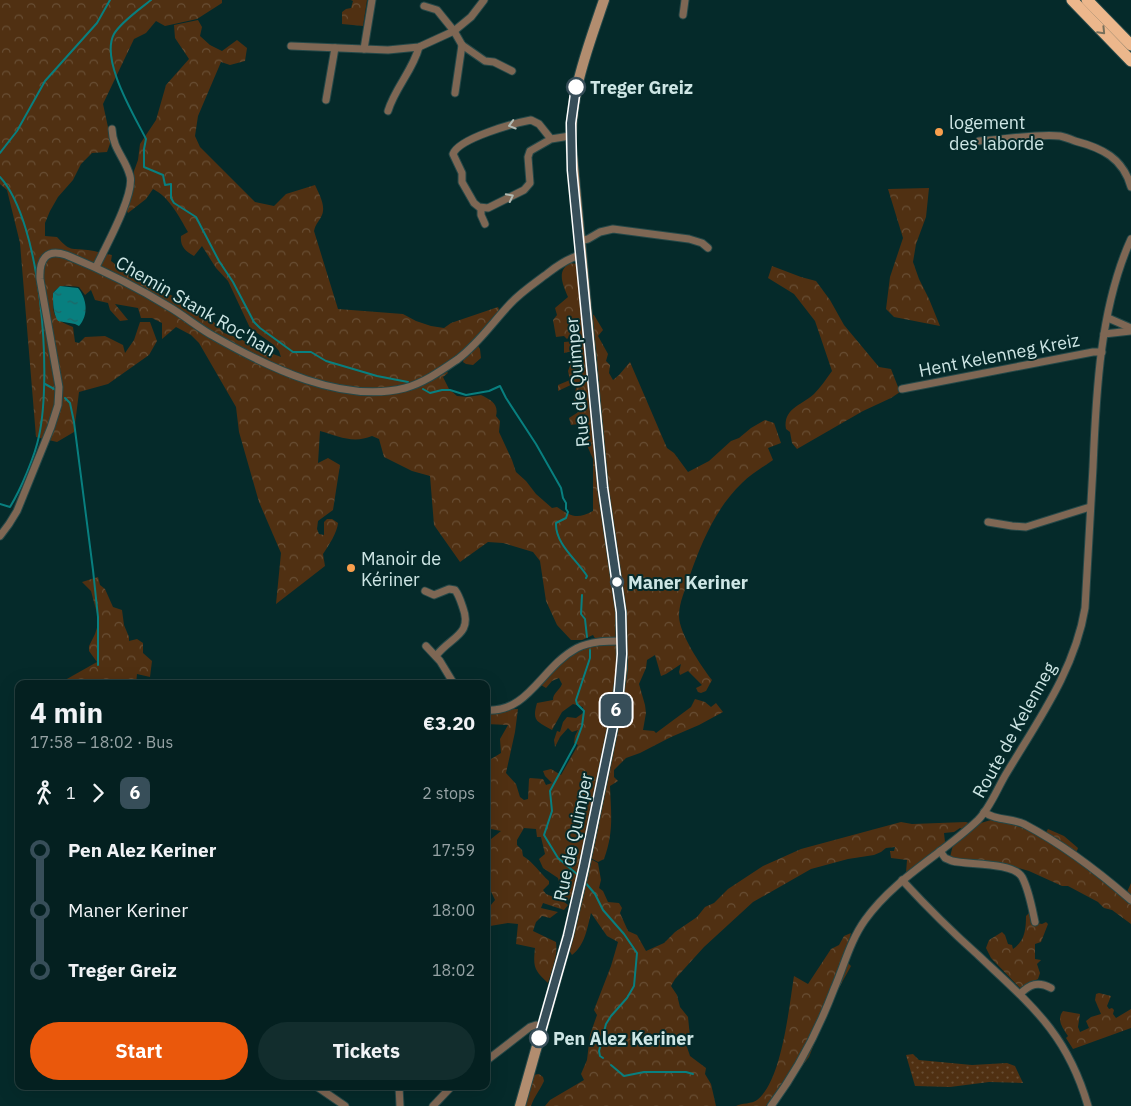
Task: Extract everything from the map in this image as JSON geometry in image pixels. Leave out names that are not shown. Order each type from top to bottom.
[{"type":"highway","points":[[1072,0],[1131,61]]},
{"type":"highway","points":[[1087,0],[1131,46]]},
{"type":"main road","name":"Rue de Quimper","points":[[520,1106],[568,936],[587,855],[618,702],[621,675],[620,596],[603,488],[570,136],[572,105],[578,78],[604,0]]},
{"type":"street","points":[[364,49],[372,0]]},
{"type":"street","points":[[291,46],[399,50],[419,47],[454,31],[471,17],[484,0]]},
{"type":"street","points":[[683,15],[685,0]]},
{"type":"street","points":[[424,6],[437,10],[454,31],[462,45],[485,61],[494,62],[512,71]]},
{"type":"street","points":[[455,93],[462,45]]},
{"type":"street","points":[[388,111],[391,101],[416,57],[419,47]]},
{"type":"street","points":[[326,100],[335,48]]},
{"type":"street","points":[[551,139],[539,124],[531,120],[486,132],[457,147],[453,154],[454,159],[462,173],[462,182],[474,203],[481,208],[488,208],[524,190],[529,185],[530,179],[528,153],[551,139],[570,136]]},
{"type":"street","points":[[96,267],[131,186],[131,178],[114,144],[112,129]]},
{"type":"street","points":[[979,141],[1062,136],[1088,144],[1115,159],[1129,173],[1131,187]]},
{"type":"street","points":[[481,208],[481,215],[485,224]]},
{"type":"street","points":[[579,241],[613,229],[694,240],[708,248]]},
{"type":"street","name":"Route de Kelenneg","points":[[771,1106],[805,1053],[860,927],[884,897],[902,880],[940,851],[984,812],[1054,696],[1073,652],[1085,608],[1094,422],[1104,334],[1120,266],[1131,239]]},
{"type":"street","name":"Chemin Stank Roc'han","points":[[0,536],[10,524],[17,510],[58,405],[59,387],[41,287],[40,267],[48,255],[58,252],[96,267],[170,306],[214,336],[276,369],[332,386],[377,392],[414,386],[455,361],[476,344],[501,314],[528,287],[568,259],[581,255]]},
{"type":"street","points":[[1108,318],[1131,330]]},
{"type":"street","points":[[1104,334],[1131,330]]},
{"type":"street","name":"Hent Kelenneg Kreiz","points":[[902,389],[1026,364],[1102,352]]},
{"type":"street","points":[[988,522],[1026,527],[1090,507]]},
{"type":"street","points":[[425,591],[434,595],[449,589],[455,590],[467,620],[463,631],[442,648],[436,656]]},
{"type":"street","points":[[490,710],[503,709],[519,702],[556,663],[577,648],[596,642],[622,641]]},
{"type":"street","points":[[426,646],[436,656],[451,680]]},
{"type":"street","points":[[984,812],[991,816],[1022,823],[1045,836],[1131,900]]},
{"type":"street","points":[[940,851],[945,858],[952,861],[1017,871],[1025,884],[1035,922]]},
{"type":"street","points":[[902,880],[940,920],[1020,994],[1050,1025],[1075,1068],[1088,1106]]},
{"type":"street","points":[[1020,994],[1031,985],[1037,983],[1051,988]]},
{"type":"street","points":[[490,1058],[530,1027],[542,1026]]},
{"type":"street","points":[[322,1090],[345,1106]]},
{"type":"street","points":[[399,1090],[400,1106]]},
{"type":"street","points":[[433,1106],[448,1090]]},
{"type":"green space","points":[[0,0],[222,0],[222,3],[197,19],[165,26],[156,21],[146,33],[134,39],[103,104],[111,141],[107,152],[92,153],[81,164],[73,180],[58,197],[50,211],[45,223],[45,236],[57,237],[71,248],[112,255],[111,261],[123,270],[186,303],[215,323],[224,333],[281,357],[274,345],[250,328],[228,281],[216,268],[202,246],[194,256],[184,248],[181,243],[181,236],[188,232],[173,208],[159,192],[153,189],[146,199],[128,213],[125,208],[133,184],[140,144],[156,120],[166,85],[189,59],[175,38],[174,25],[198,20],[202,27],[200,36],[210,45],[222,51],[237,40],[247,48],[245,61],[230,65],[221,62],[198,116],[195,136],[200,147],[255,202],[274,206],[286,194],[315,185],[322,201],[323,213],[314,231],[338,309],[403,314],[416,321],[444,328],[451,323],[498,307],[500,312],[475,341],[480,349],[481,358],[473,365],[466,364],[463,362],[465,355],[444,368],[448,373],[443,377],[449,389],[457,396],[481,395],[495,405],[496,416],[500,421],[499,432],[516,472],[552,508],[557,507],[574,516],[593,511],[593,459],[586,443],[587,426],[571,425],[569,418],[580,411],[574,400],[577,382],[558,391],[558,385],[570,380],[568,371],[576,350],[564,353],[564,342],[576,341],[579,327],[567,339],[564,336],[556,337],[553,320],[557,315],[555,308],[568,297],[562,274],[563,270],[570,263],[577,264],[583,320],[589,313],[594,315],[603,330],[598,336],[608,354],[606,361],[610,365],[609,373],[613,380],[630,362],[667,448],[674,453],[688,472],[709,461],[731,441],[739,438],[765,420],[774,423],[781,443],[768,448],[773,460],[742,483],[717,514],[700,550],[680,606],[679,616],[683,631],[697,658],[712,680],[706,691],[701,693],[696,688],[702,685],[688,671],[680,675],[681,664],[661,676],[655,655],[647,660],[646,668],[639,684],[646,713],[643,730],[656,733],[691,707],[695,699],[705,702],[711,707],[716,703],[723,712],[626,758],[614,770],[614,777],[618,781],[610,786],[611,831],[604,859],[598,862],[581,853],[578,878],[574,891],[568,901],[563,896],[558,878],[543,868],[539,859],[545,854],[541,837],[537,837],[536,829],[524,828],[517,840],[517,845],[522,850],[523,856],[549,881],[549,884],[543,890],[546,894],[558,897],[568,905],[564,910],[543,903],[541,908],[558,912],[550,918],[542,916],[536,922],[533,931],[556,942],[555,958],[548,983],[536,968],[534,960],[535,948],[516,944],[518,924],[508,923],[490,926],[490,906],[495,900],[490,889],[490,840],[501,831],[490,829],[490,760],[501,753],[500,739],[508,725],[490,724],[490,712],[518,709],[506,773],[516,784],[520,797],[524,800],[528,799],[530,778],[543,779],[546,785],[552,783],[543,771],[551,769],[561,775],[578,745],[574,743],[578,730],[572,732],[568,728],[560,737],[555,747],[554,740],[557,731],[560,732],[563,722],[567,717],[576,718],[583,713],[583,707],[573,704],[562,712],[552,730],[542,725],[535,717],[537,703],[553,700],[562,684],[559,678],[552,681],[546,688],[541,685],[545,677],[558,664],[596,640],[593,635],[582,640],[571,640],[557,625],[546,601],[540,561],[533,552],[503,543],[488,542],[460,562],[434,525],[430,476],[412,471],[384,457],[379,439],[372,436],[352,439],[320,431],[318,463],[328,458],[340,465],[333,510],[318,521],[317,529],[319,534],[324,535],[324,522],[327,519],[332,519],[338,523],[337,527],[323,554],[325,566],[276,604],[281,553],[259,502],[239,432],[236,407],[199,343],[191,335],[176,327],[162,339],[162,323],[152,318],[141,318],[138,308],[115,304],[128,320],[120,321],[110,310],[108,303],[95,300],[91,290],[85,295],[79,287],[65,286],[53,293],[55,315],[57,319],[73,327],[75,342],[79,343],[85,337],[105,336],[123,345],[125,353],[134,340],[140,322],[150,322],[157,341],[149,355],[108,384],[79,392],[74,432],[57,442],[36,437],[20,243],[7,190],[0,184]]},
{"type":"green space","points":[[351,0],[367,0],[363,26],[342,24],[342,12],[351,8],[353,1]]},
{"type":"green space","points":[[929,188],[926,217],[916,244],[913,262],[940,326],[894,317],[886,309],[890,277],[903,238],[888,189]]},
{"type":"green space","points":[[772,266],[816,281],[830,300],[844,325],[879,367],[891,369],[900,392],[797,449],[792,443],[790,432],[786,429],[787,417],[794,408],[814,394],[832,371],[815,321],[794,294],[768,278]]},
{"type":"green space","points":[[98,577],[100,585],[105,589],[113,607],[122,610],[129,641],[137,639],[143,643],[143,653],[152,661],[150,677],[137,674],[136,680],[65,680],[97,662],[89,651],[89,646],[99,621],[91,591],[82,582]]},
{"type":"green space","points":[[991,820],[1018,826],[1043,838],[1048,829],[1064,836],[1078,848],[1074,859],[1127,892],[1131,883],[1131,924],[1112,910],[1104,908],[1098,902],[1068,886],[1062,886],[1029,871],[1012,866],[961,861],[950,857],[953,845],[970,832],[960,828],[954,832],[944,833],[945,842],[936,852],[906,873],[907,860],[891,858],[890,851],[894,851],[895,847],[886,848],[874,855],[848,859],[811,869],[753,902],[704,947],[671,986],[677,995],[680,1007],[688,1017],[690,1037],[687,1047],[690,1056],[706,1068],[705,1074],[711,1084],[716,1106],[545,1106],[550,1100],[584,1080],[581,1074],[587,1060],[590,1035],[597,1015],[594,1010],[618,942],[607,936],[591,913],[585,936],[580,946],[572,955],[569,950],[589,858],[598,863],[601,880],[599,888],[603,891],[608,902],[619,903],[622,908],[620,913],[628,931],[637,935],[646,951],[664,943],[675,932],[697,917],[705,907],[714,903],[728,889],[763,866],[801,849],[901,822],[912,824],[966,822],[974,825]]},
{"type":"green space","points":[[1032,913],[1037,923],[1042,924],[1046,922],[1048,924],[1041,942],[1035,944],[1035,959],[1041,960],[1037,964],[1040,973],[1038,979],[1020,988],[991,958],[986,948],[989,940],[1002,932],[1013,949],[1017,946],[1024,934],[1026,916]]},
{"type":"green space","points":[[851,933],[844,959],[851,966],[829,1006],[809,1057],[784,1089],[776,1092],[766,1106],[736,1106],[757,1100],[766,1090],[773,1077],[787,1024],[794,976],[808,984],[831,949],[839,945],[844,936]]},
{"type":"green space","points":[[1096,994],[1111,996],[1107,1006],[1109,1009],[1112,1008],[1114,1010],[1113,1014],[1116,1018],[1131,1009],[1131,1028],[1073,1049],[1066,1038],[1068,1036],[1061,1024],[1061,1014],[1063,1011],[1080,1014],[1078,1027],[1080,1032],[1089,1028],[1086,1021],[1091,1017],[1101,1014],[1095,1000]]},
{"type":"green space","points":[[913,1054],[919,1060],[972,1065],[1007,1063],[1015,1066],[1023,1083],[989,1082],[950,1087],[915,1086],[906,1055]]},
{"type":"green space","points":[[539,1074],[543,1077],[544,1081],[531,1106],[523,1106],[533,1075]]},
{"type":"water","points":[[60,286],[78,288],[81,292],[86,307],[84,317],[79,326],[58,321],[56,318],[53,293]]},
{"type":"waterway","points":[[0,153],[17,131],[45,81],[97,23],[110,0]]},
{"type":"waterway","points":[[151,0],[121,25],[114,34],[111,45],[111,58],[120,87],[146,139],[144,167],[163,175],[165,185],[171,184],[171,198],[174,203],[196,217],[254,322],[260,328],[293,352],[311,352],[326,361],[377,376],[408,382]]},
{"type":"waterway","points":[[0,177],[14,199],[26,229],[34,264],[40,302],[44,377],[43,410],[34,453],[23,482],[10,507],[0,504]]},
{"type":"waterway","points":[[45,384],[56,390]]},
{"type":"waterway","points":[[423,389],[430,393],[450,390],[466,395],[489,391],[500,386],[561,488],[568,512],[566,518],[556,523],[557,531],[563,545],[583,570],[587,576],[586,578]]},
{"type":"waterway","points":[[65,398],[70,403],[74,422],[93,570],[98,617],[98,665]]},
{"type":"waterway","points":[[582,595],[581,614],[585,619],[587,637]]},
{"type":"waterway","points":[[578,875],[558,858],[544,835],[552,811],[550,791],[575,745],[582,726],[584,711],[577,704],[576,700],[590,658],[590,650]]},
{"type":"waterway","points":[[584,881],[595,894],[603,910],[624,934],[637,953],[634,986],[606,1024],[599,1051],[600,1056],[603,1058]]},
{"type":"waterway","points":[[611,1065],[624,1076],[644,1072],[686,1072],[693,1074]]},
{"type":"bus line","name":"6","points":[[539,1038],[568,936],[621,681],[621,612],[603,488],[572,170],[571,123],[576,87]]},
{"type":"place","name":"Treger Greiz","points":[[576,87]]},
{"type":"place","name":"logement des laborde","points":[[939,132]]},
{"type":"place","name":"Manoir de Kériner","points":[[351,568]]},
{"type":"place","name":"Maner Keriner","points":[[617,582]]},
{"type":"place","name":"Pen Alez Keriner","points":[[539,1038]]}]
